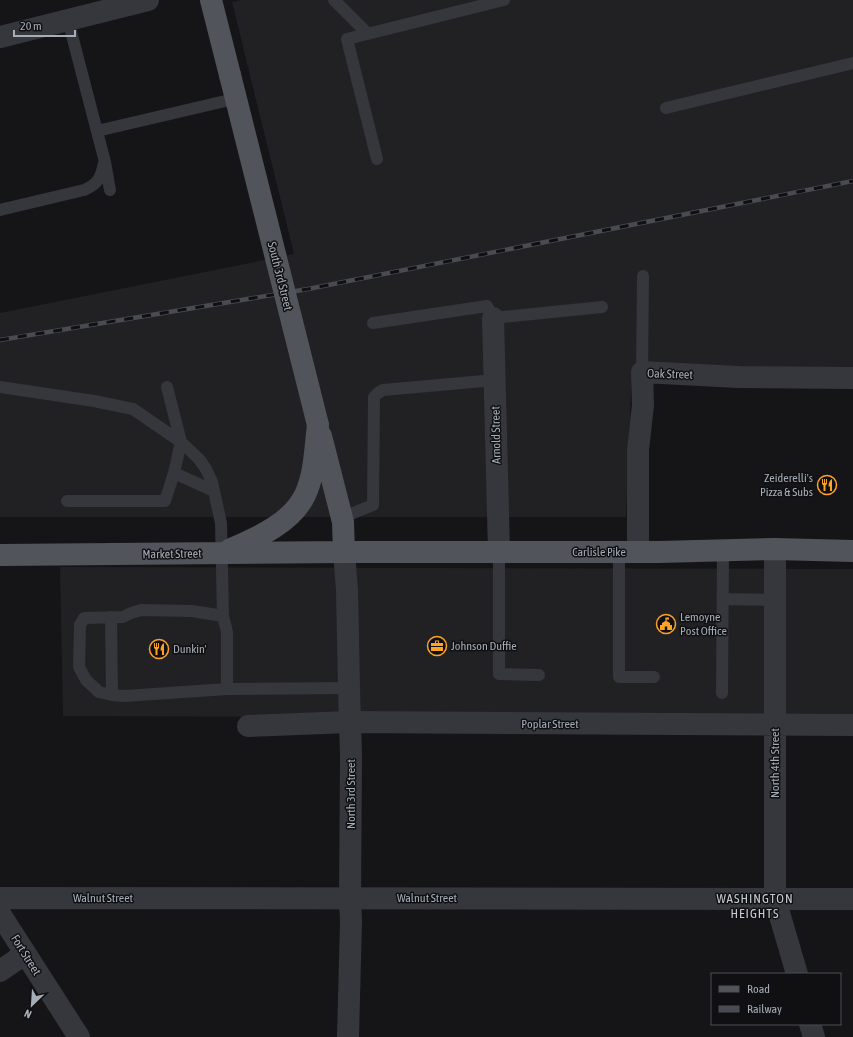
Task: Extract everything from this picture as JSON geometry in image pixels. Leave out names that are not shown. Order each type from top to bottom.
[{"type":"main road","name":"South 3rd Street","points":[[211,0],[343,522],[344,552]]},
{"type":"main road","points":[[222,553],[251,540],[276,526],[296,508],[305,495],[311,475],[318,425]]},
{"type":"main road","name":"Carlisle Pike","points":[[344,552],[853,551]]},
{"type":"main road","name":"Market Street","points":[[0,555],[344,552]]},
{"type":"street","points":[[0,37],[148,0]]},
{"type":"street","name":"Arnold Street","points":[[493,318],[499,552]]},
{"type":"street","name":"Oak Street","points":[[629,552],[643,405],[642,372],[738,378],[853,378]]},
{"type":"street","name":"North 4th Street","points":[[775,550],[775,899],[798,973]]},
{"type":"street","name":"North 3rd Street","points":[[344,552],[347,590],[351,754],[351,921],[348,1037]]},
{"type":"street","name":"Poplar Street","points":[[248,726],[350,722],[853,725]]},
{"type":"street","name":"Walnut Street","points":[[0,898],[853,899]]},
{"type":"street","name":"Fort Street","points":[[0,914],[79,1037]]},
{"type":"street","points":[[0,971],[25,954]]},
{"type":"street","points":[[810,1025],[814,1037]]},
{"type":"lane","points":[[334,0],[368,34]]},
{"type":"lane","points":[[377,159],[347,39],[504,0]]},
{"type":"lane","points":[[68,20],[105,162],[110,190]]},
{"type":"lane","points":[[666,108],[853,63]]},
{"type":"lane","points":[[97,131],[234,99]]},
{"type":"lane","points":[[0,210],[84,190],[94,186],[101,176],[105,162]]},
{"type":"lane","points":[[642,372],[643,276]]},
{"type":"lane","points":[[373,323],[487,306],[493,318],[602,307]]},
{"type":"lane","points":[[341,518],[374,504],[374,397],[378,393],[383,390],[396,388],[495,380]]},
{"type":"lane","points":[[0,387],[94,401],[133,409],[181,442],[206,468],[214,491],[221,522],[223,616],[227,632],[227,689]]},
{"type":"lane","points":[[67,501],[165,501],[174,473],[181,442],[168,387]]},
{"type":"lane","points":[[174,473],[214,491]]},
{"type":"lane","points":[[722,693],[723,551]]},
{"type":"lane","points":[[499,552],[498,674],[539,675]]},
{"type":"lane","points":[[629,552],[619,677],[654,677]]},
{"type":"lane","points":[[723,599],[775,600]]},
{"type":"lane","points":[[223,616],[192,611],[141,610],[123,617],[84,618],[80,625],[79,667],[86,680],[99,692],[112,695],[125,696],[227,689],[349,688]]},
{"type":"lane","points":[[111,617],[112,695]]},
{"type":"shaded area","points":[[241,0],[853,0],[853,368],[632,367],[626,517],[0,517],[0,313],[294,254],[232,2]]},
{"type":"shaded area","points":[[60,567],[853,569],[853,719],[63,716]]},
{"type":"railway","points":[[0,340],[308,289],[853,181]]},
{"type":"place","name":"Zeiderelli's Pizza & Subs","points":[[827,485]]},
{"type":"place","name":"Lemoyne Post Office","points":[[666,624]]},
{"type":"place","name":"Johnson Duffie","points":[[437,646]]},
{"type":"place","name":"Dunkin'","points":[[159,649]]},
{"type":"district","name":"WASHINGTON HEIGHTS","points":[[755,906]]}]
